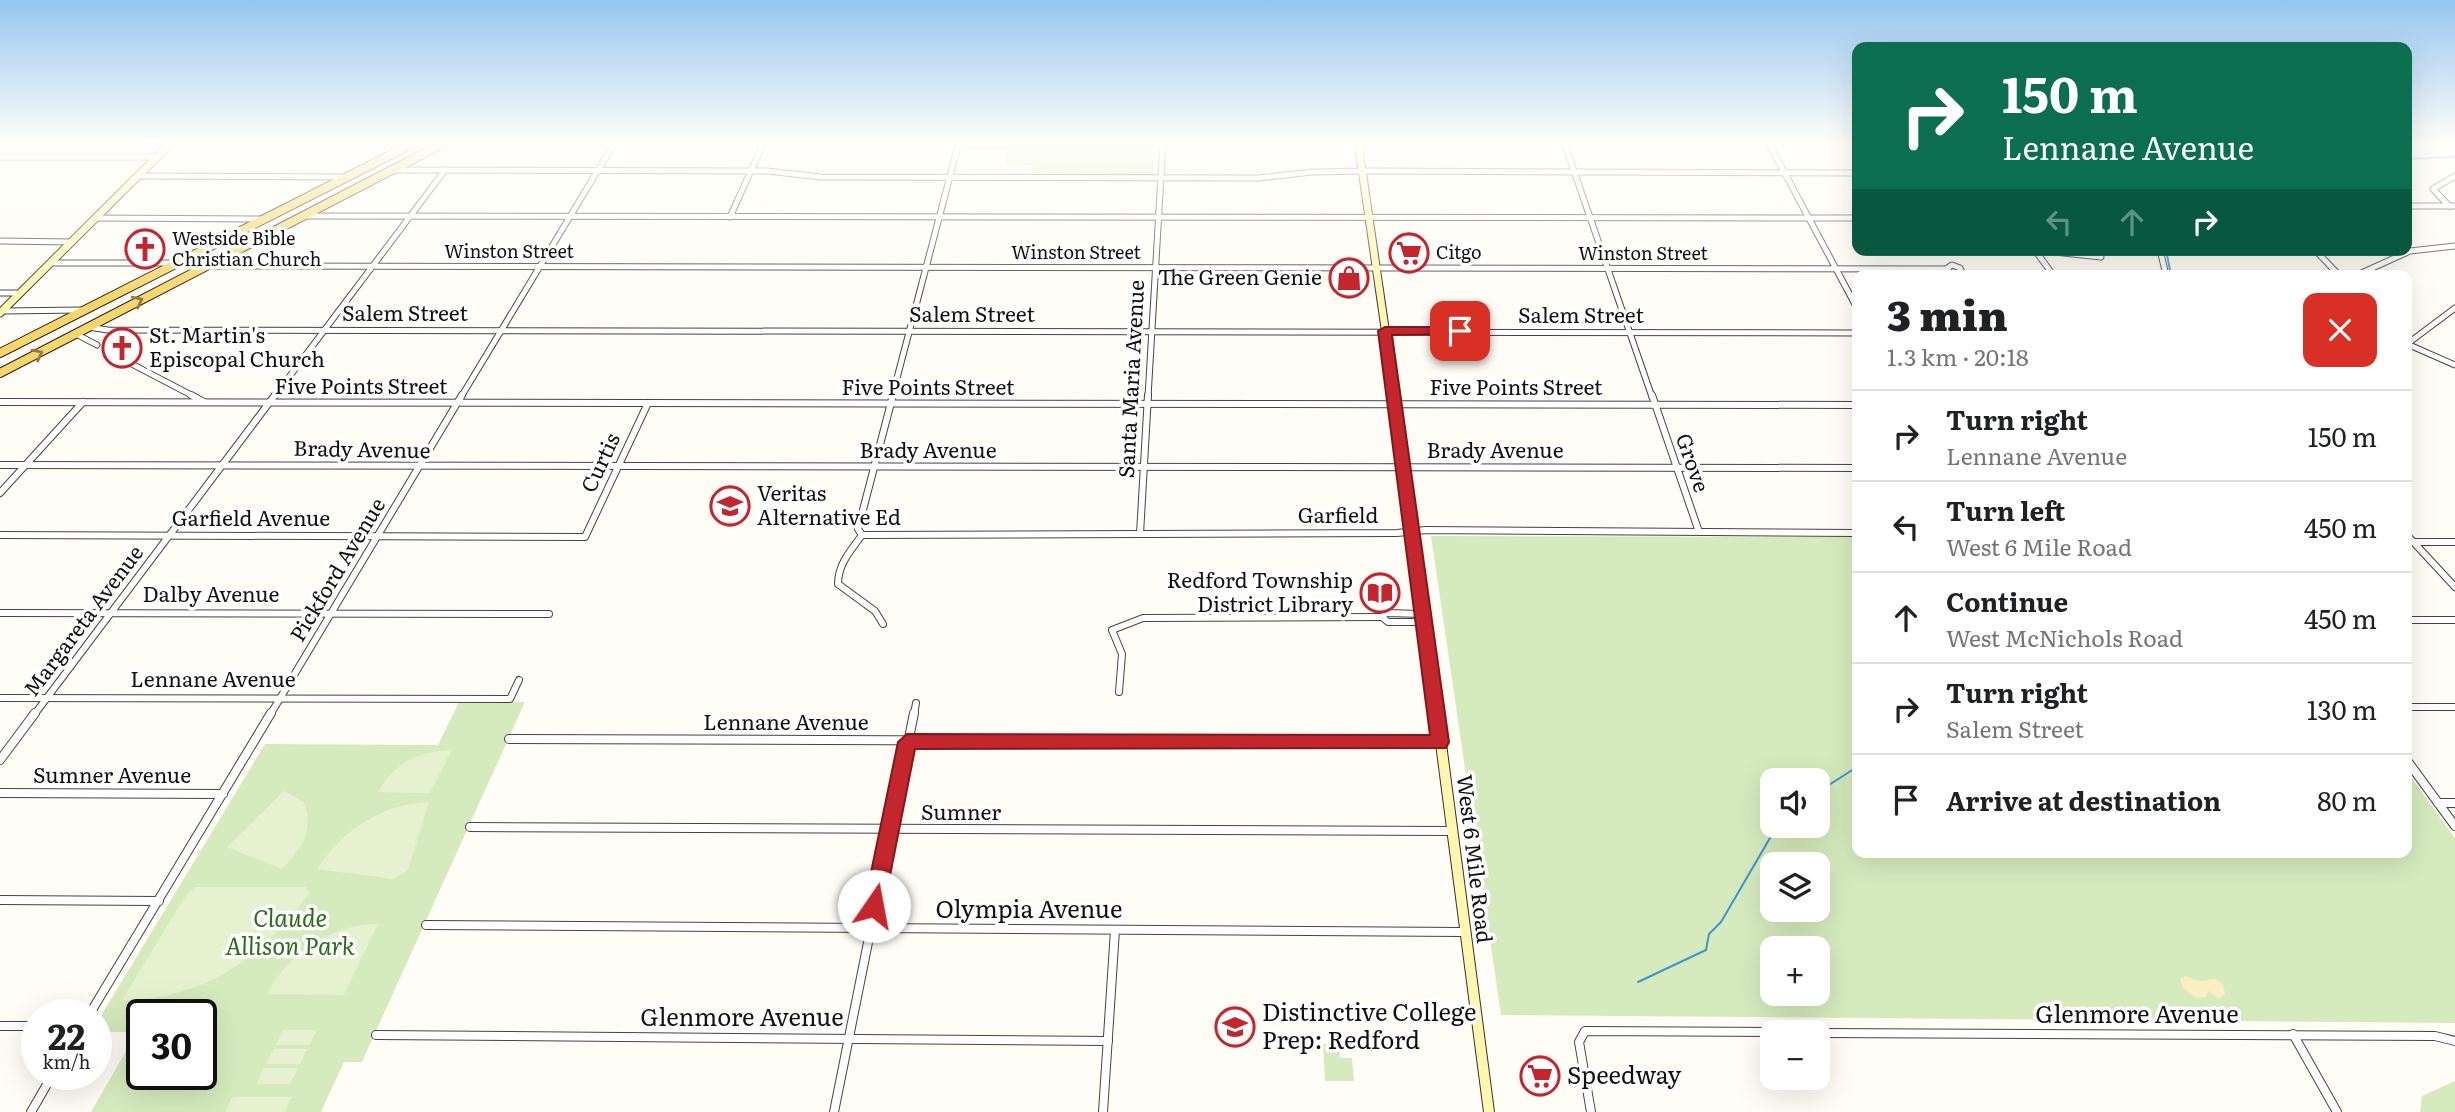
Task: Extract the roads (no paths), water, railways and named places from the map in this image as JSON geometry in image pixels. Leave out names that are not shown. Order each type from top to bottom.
[{"type":"main road","points":[[1,312],[121,194]]},
{"type":"main road","points":[[0,353],[313,194]]},
{"type":"main road","points":[[0,373],[346,194]]},
{"type":"main road","name":"West 6 Mile Road","points":[[1365,194],[1489,1112]]},
{"type":"main road","points":[[178,263],[191,266],[185,277]]},
{"type":"main road","points":[[76,334],[57,338],[51,334],[85,310]]},
{"type":"street","name":"Margareta Avenue","points":[[0,760],[427,194]]},
{"type":"street","name":"Pickford Avenue","points":[[99,999],[422,467],[584,194]]},
{"type":"street","points":[[730,216],[741,194]]},
{"type":"street","points":[[883,624],[874,608],[848,596],[838,582],[840,567],[862,535],[858,529],[946,194]]},
{"type":"street","name":"Santa Maria Avenue","points":[[1140,534],[1160,194]]},
{"type":"street","name":"Grove","points":[[1582,194],[1699,533]]},
{"type":"street","points":[[1796,194],[1852,299]]},
{"type":"street","points":[[2438,194],[2452,206]]},
{"type":"street","points":[[2412,206],[2452,206]]},
{"type":"street","points":[[303,216],[1852,218]]},
{"type":"street","points":[[96,218],[263,219]]},
{"type":"street","points":[[0,241],[72,242]]},
{"type":"street","points":[[2412,251],[2455,246]]},
{"type":"street","points":[[2040,256],[2050,270]]},
{"type":"street","points":[[2092,256],[2101,257]]},
{"type":"street","points":[[2321,256],[2334,270]]},
{"type":"street","points":[[2368,270],[2399,256]]},
{"type":"street","points":[[51,263],[178,263]]},
{"type":"street","name":"Winston Street","points":[[207,266],[1946,269]]},
{"type":"street","points":[[0,293],[21,293]]},
{"type":"street","points":[[2412,341],[2455,308]]},
{"type":"street","points":[[1,312],[85,310]]},
{"type":"street","name":"Salem Street","points":[[88,327],[108,330],[1852,333]]},
{"type":"street","points":[[76,334],[97,345]]},
{"type":"street","points":[[2412,347],[2455,365]]},
{"type":"street","points":[[128,362],[206,403]]},
{"type":"street","name":"Five Points Street","points":[[0,402],[1395,402],[1852,405]]},
{"type":"street","points":[[0,493],[83,402]]},
{"type":"street","name":"Curtis","points":[[585,537],[648,403]]},
{"type":"street","name":"Brady Avenue","points":[[0,465],[1852,468]]},
{"type":"street","name":"Garfield","points":[[862,535],[1412,531],[1852,533]]},
{"type":"street","name":"Garfield Avenue","points":[[0,535],[585,537]]},
{"type":"street","points":[[2412,542],[2455,542]]},
{"type":"street","points":[[2412,544],[2455,587]]},
{"type":"street","name":"Dalby Avenue","points":[[0,613],[549,614]]},
{"type":"street","points":[[1119,692],[1122,654],[1112,630],[1143,618],[1382,617],[1386,613],[1423,618]]},
{"type":"street","points":[[2412,620],[2455,620]]},
{"type":"street","name":"Lennane Avenue","points":[[0,698],[510,699],[519,680]]},
{"type":"street","points":[[834,1112],[916,703]]},
{"type":"street","points":[[2412,707],[2455,707]]},
{"type":"street","name":"Lennane Avenue","points":[[509,738],[907,742],[1440,742]]},
{"type":"street","points":[[2412,767],[2455,826]]},
{"type":"street","name":"Sumner Avenue","points":[[0,793],[223,794]]},
{"type":"street","points":[[2438,803],[2455,803]]},
{"type":"street","name":"Sumner","points":[[470,827],[1451,831]]},
{"type":"street","points":[[0,900],[159,901]]},
{"type":"street","name":"Olympia Avenue","points":[[426,925],[1464,932]]},
{"type":"street","points":[[1103,1112],[1115,930]]},
{"type":"street","points":[[0,1026],[21,1026]]},
{"type":"street","points":[[1591,1112],[1580,1051],[1580,1035],[1595,1029],[1760,1032]]},
{"type":"street","name":"Glenmore Avenue","points":[[1830,1033],[2293,1034],[2435,1036],[2455,1041]]},
{"type":"street","points":[[2293,1034],[2337,1112]]},
{"type":"street","name":"Glenmore Avenue","points":[[376,1035],[1108,1041]]},
{"type":"street","points":[[31,1112],[44,1090]]},
{"type":"waterway","points":[[2167,256],[2170,270]]},
{"type":"waterway","points":[[1830,784],[1852,770]]},
{"type":"waterway","points":[[1638,982],[1706,950],[1709,934],[1721,922],[1770,838]]},
{"type":"place","name":"Westside Bible Christian Church","points":[[145,249]]},
{"type":"place","name":"Citgo","points":[[1409,253]]},
{"type":"place","name":"The Green Genie","points":[[1349,278]]},
{"type":"place","name":"St. Martin's Episcopal Church","points":[[122,348]]},
{"type":"place","name":"Veritas Alternative Ed","points":[[730,506]]},
{"type":"place","name":"Redford Township District Library","points":[[1380,593]]},
{"type":"place","name":"Distinctive College Prep: Redford","points":[[1235,1027]]},
{"type":"place","name":"Speedway","points":[[1540,1076]]},
{"type":"park label","name":"Claude Allison Park","points":[[290,933]]}]
